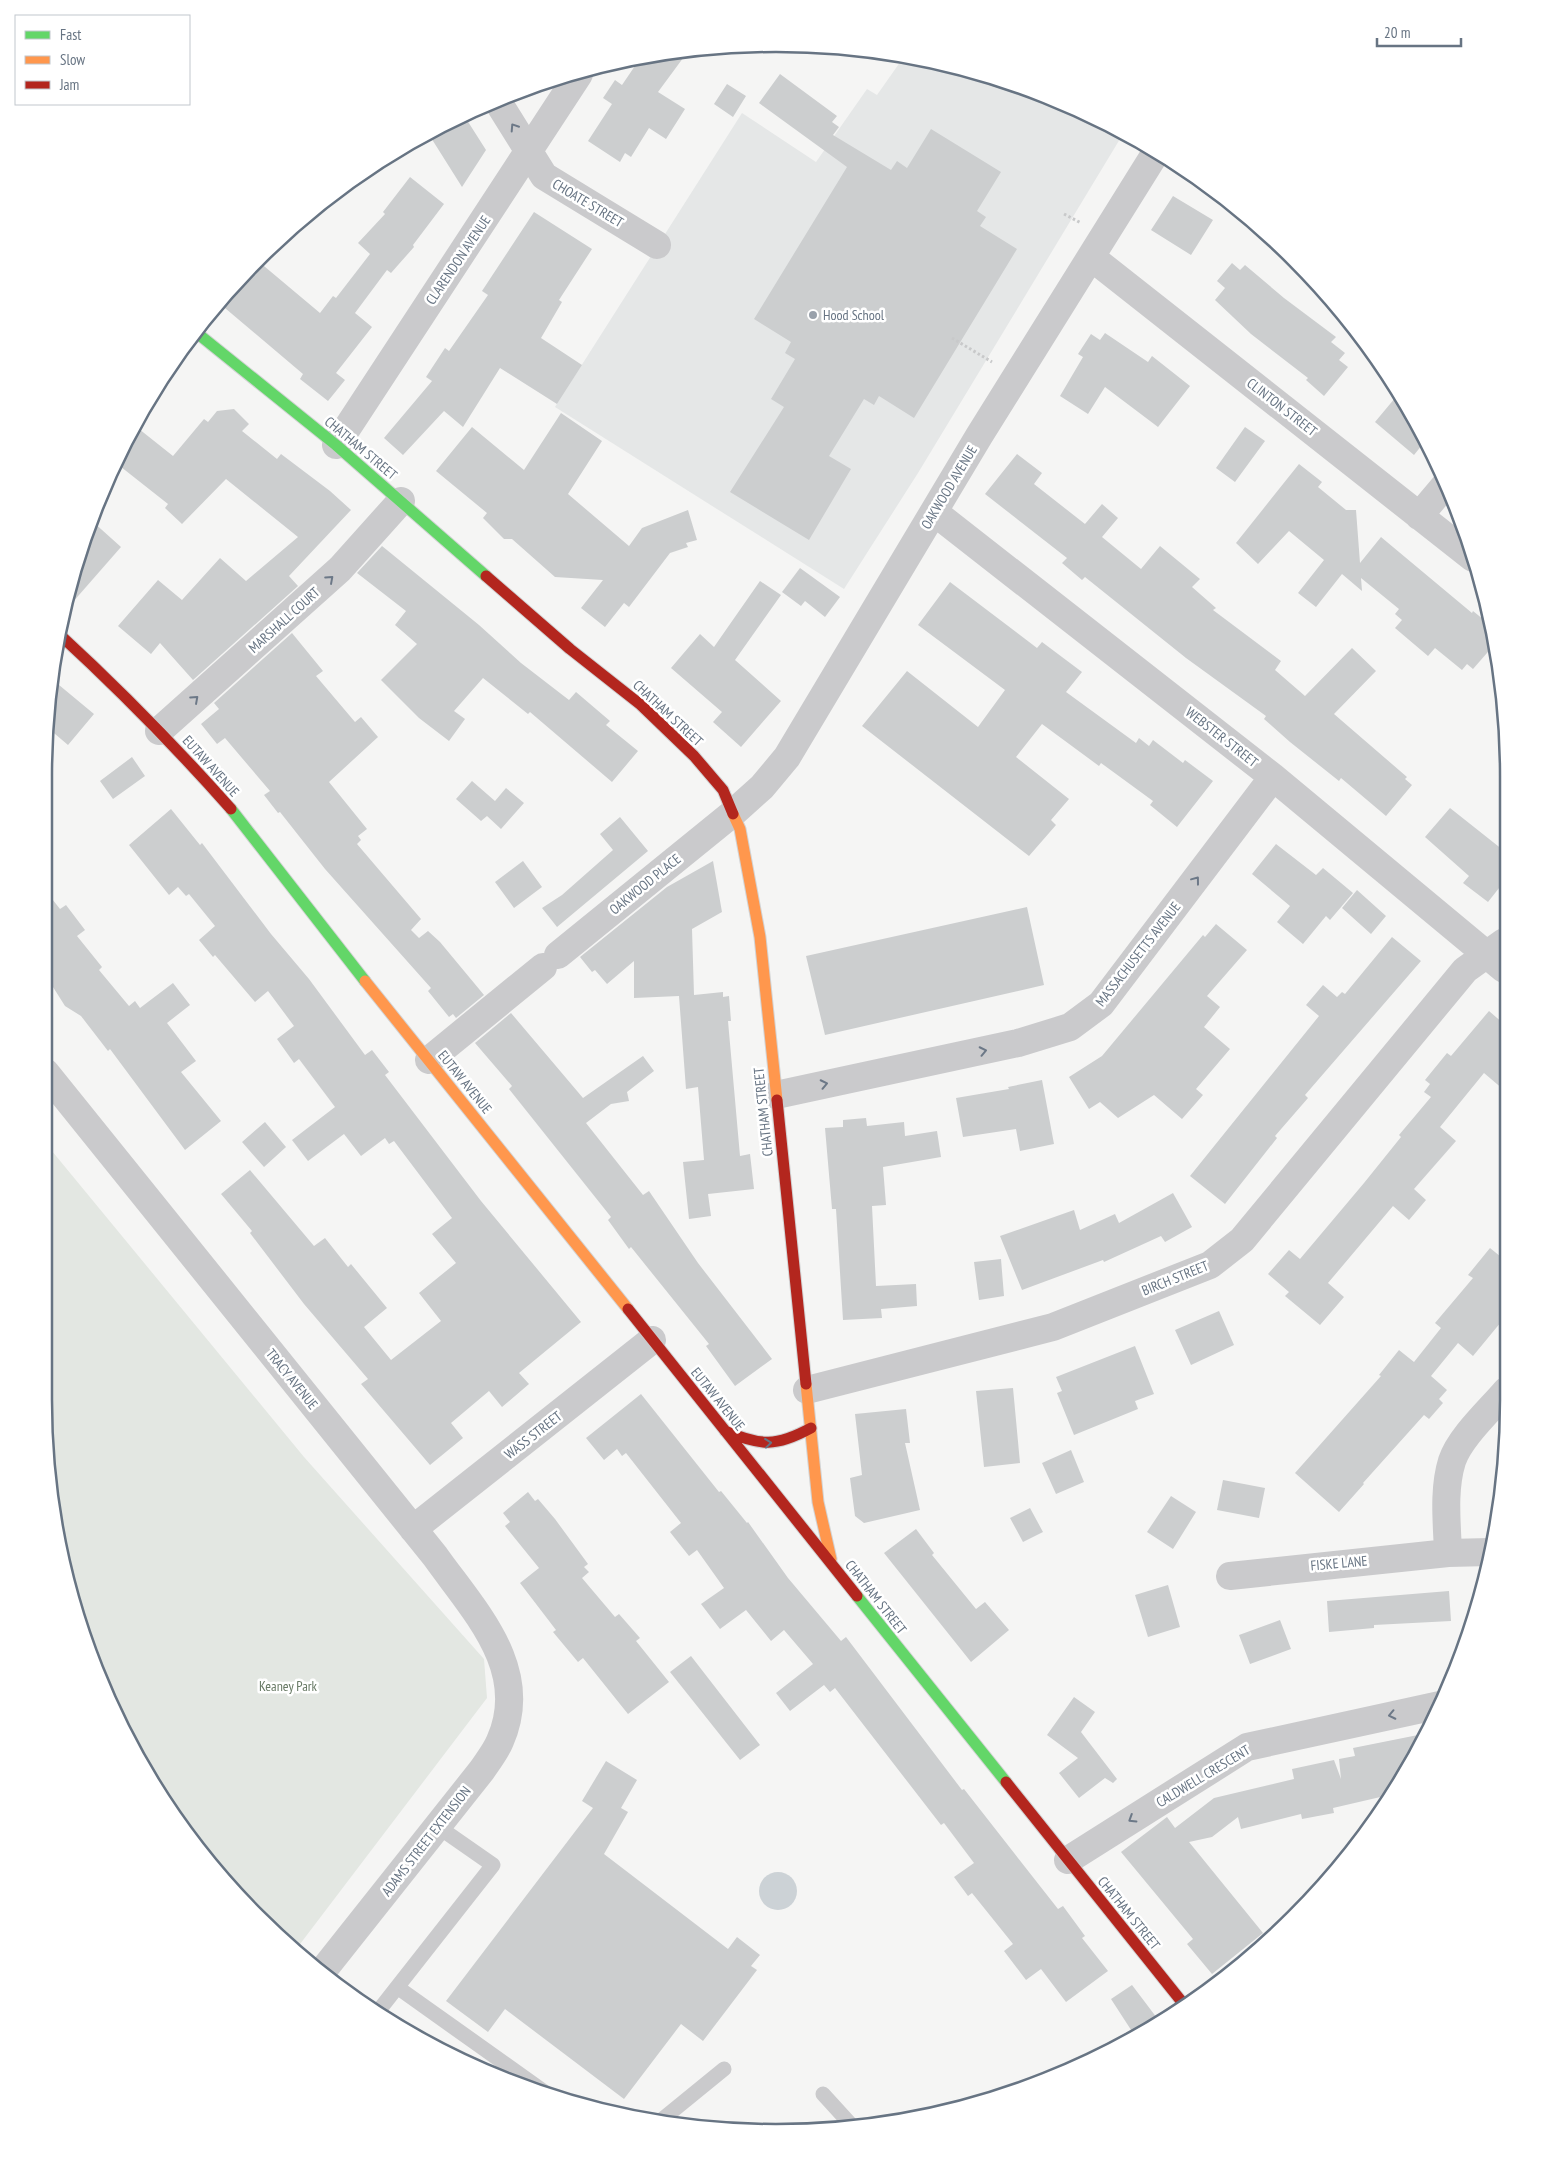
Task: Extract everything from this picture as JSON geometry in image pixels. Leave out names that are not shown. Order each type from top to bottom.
[{"type":"main road","name":"CHATHAM STREET","points":[[202,337],[336,444],[570,649],[641,704],[694,756],[723,790],[740,829],[760,937],[818,1502],[832,1565],[1181,2001]]},
{"type":"main road","name":"EUTAW AVENUE","points":[[65,640],[159,732],[238,817],[281,875],[832,1565]]},
{"type":"main road","points":[[725,1431],[756,1444],[789,1441],[811,1428]]},
{"type":"street","name":"CLARENDON AVENUE","points":[[336,444],[530,152],[574,81]]},
{"type":"street","name":"CHOATE STREET","points":[[501,107],[544,176],[657,245]]},
{"type":"street","name":"OAKWOOD AVENUE","points":[[733,813],[762,787],[787,756],[934,512],[1152,158]]},
{"type":"street","name":"CLINTON STREET","points":[[1091,257],[1463,550]]},
{"type":"street","points":[[1419,516],[1440,491]]},
{"type":"street","name":"MARSHALL COURT","points":[[159,732],[340,569],[401,501]]},
{"type":"street","name":"WEBSTER STREET","points":[[934,512],[1498,955]]},
{"type":"street","name":"MASSACHUSETTS AVENUE","points":[[776,1095],[1018,1043],[1070,1027],[1100,1004],[1273,778]]},
{"type":"street","name":"OAKWOOD PLACE","points":[[429,1060],[733,813]]},
{"type":"street","name":"BIRCH STREET","points":[[807,1390],[1053,1327],[1210,1264],[1242,1240],[1465,970],[1498,955]]},
{"type":"street","name":"TRACY AVENUE","points":[[52,1080],[413,1529],[492,1636],[504,1662],[510,1686],[510,1699]]},
{"type":"street","name":"WASS STREET","points":[[413,1529],[652,1340]]},
{"type":"street","points":[[1448,1553],[1447,1494],[1452,1459],[1464,1439],[1500,1398]]},
{"type":"street","name":"FISKE LANE","points":[[1230,1576],[1448,1553],[1484,1552]]},
{"type":"street","name":"ADAMS STREET EXTENSION","points":[[326,1967],[482,1770],[500,1741],[510,1709],[510,1699]]},
{"type":"street","name":"CALDWELL CRESCENT","points":[[1068,1860],[1247,1746],[1431,1707]]},
{"type":"lane","points":[[381,2007],[494,1865],[438,1826]]},
{"type":"lane","points":[[397,1987],[528,2080]]},
{"type":"lane","points":[[667,2116],[724,2069]]},
{"type":"lane","points":[[824,2094],[847,2120]]},
{"type":"shaded area","name":"Hood School","points":[[899,63],[917,66],[1009,91],[1053,108],[1120,139],[918,473],[844,589],[555,407],[742,113],[816,162],[867,89],[877,95]]},
{"type":"shaded area","points":[[778,1872],[791,1878],[797,1891],[791,1904],[778,1910],[765,1904],[759,1891],[765,1878]]},
{"type":"green space","name":"Keaney Park","points":[[52,1151],[304,1457],[484,1659],[487,1698],[299,1945],[264,1913],[202,1841],[174,1803],[149,1763],[127,1721],[91,1634],[66,1542],[54,1448],[52,1401]]},
{"type":"building","points":[[682,59],[658,92],[685,109],[666,139],[649,128],[631,157],[625,153],[620,162],[588,141],[612,104],[603,98],[615,80],[622,85],[635,66]]},
{"type":"building","points":[[780,74],[837,116],[832,122],[839,127],[833,135],[891,170],[897,161],[907,168],[931,129],[1001,172],[977,211],[986,217],[980,226],[1017,249],[914,418],[879,396],[874,405],[864,399],[829,456],[851,469],[809,540],[730,492],[784,407],[771,399],[795,359],[785,353],[791,342],[754,319],[847,167],[759,103]]},
{"type":"building","points":[[727,84],[746,96],[733,117],[714,104]]},
{"type":"building","points":[[468,122],[486,150],[462,187],[432,140]]},
{"type":"building","points":[[410,177],[444,204],[413,245],[414,247],[391,273],[387,270],[355,313],[372,327],[336,373],[345,380],[328,401],[300,379],[303,374],[225,308],[263,265],[320,313],[333,296],[336,298],[370,254],[358,243],[385,214],[383,212]]},
{"type":"building","points":[[1173,196],[1213,220],[1191,255],[1151,230]]},
{"type":"building","points":[[534,212],[592,249],[559,300],[562,302],[541,338],[582,365],[557,404],[500,368],[463,427],[444,411],[403,455],[384,438],[432,381],[426,377],[445,348],[449,351],[488,295],[482,291]]},
{"type":"building","points":[[1232,263],[1240,270],[1245,265],[1284,298],[1336,337],[1331,342],[1345,353],[1339,360],[1348,367],[1324,396],[1306,380],[1308,378],[1251,334],[1215,300],[1225,288],[1217,281]]},
{"type":"building","points":[[1105,333],[1148,362],[1152,356],[1190,386],[1158,427],[1105,387],[1088,414],[1060,396],[1083,357],[1078,354],[1091,334],[1100,340]]},
{"type":"building","points":[[1394,399],[1420,447],[1414,455],[1375,422]]},
{"type":"building","points":[[234,409],[249,424],[242,431],[277,459],[281,454],[330,491],[351,510],[289,576],[298,586],[193,680],[160,643],[151,654],[118,626],[158,580],[182,600],[220,558],[246,581],[298,537],[226,479],[182,524],[165,508],[168,504],[122,468],[141,430],[173,456],[204,419],[208,422],[217,411]]},
{"type":"building","points":[[561,413],[602,441],[568,494],[629,546],[642,528],[688,510],[697,540],[686,543],[688,547],[670,553],[629,607],[624,603],[605,627],[581,608],[603,580],[555,577],[512,539],[504,539],[483,518],[487,513],[436,471],[472,427],[524,470]]},
{"type":"building","points":[[1245,427],[1265,441],[1235,482],[1216,468]]},
{"type":"building","points":[[1017,454],[1042,473],[1034,484],[1085,524],[1102,504],[1118,518],[1102,537],[1141,569],[1160,546],[1200,579],[1192,587],[1216,608],[1213,610],[1281,661],[1275,670],[1305,696],[1352,648],[1376,671],[1334,714],[1407,777],[1405,779],[1412,785],[1386,816],[1341,778],[1339,781],[1290,742],[1264,719],[1266,716],[1186,658],[1085,577],[1082,580],[1062,563],[1067,558],[985,494]]},
{"type":"building","points":[[1299,464],[1322,482],[1318,487],[1346,510],[1356,510],[1360,563],[1381,537],[1472,613],[1473,611],[1482,618],[1488,651],[1473,669],[1467,664],[1462,670],[1435,648],[1428,656],[1395,628],[1402,620],[1395,614],[1399,609],[1361,578],[1362,591],[1342,574],[1316,607],[1298,593],[1324,560],[1289,531],[1258,564],[1236,543]]},
{"type":"building","points":[[98,526],[121,547],[74,600]]},
{"type":"building","points":[[382,546],[479,625],[521,663],[569,700],[576,692],[610,721],[606,725],[638,751],[612,782],[530,712],[528,714],[483,678],[454,711],[465,719],[449,741],[419,718],[381,680],[417,644],[395,625],[406,611],[357,573]]},
{"type":"building","points":[[800,568],[840,597],[825,617],[805,601],[801,606],[782,592]]},
{"type":"building","points":[[760,581],[781,595],[735,660],[781,701],[741,747],[713,722],[722,712],[671,668],[700,634],[714,647]]},
{"type":"building","points":[[950,582],[1037,648],[1042,642],[1082,672],[1066,692],[1136,743],[1139,738],[1149,746],[1153,740],[1183,763],[1185,760],[1213,781],[1177,827],[1150,805],[1153,801],[1101,763],[1099,766],[1042,724],[1016,757],[1069,799],[1051,820],[1056,825],[1029,856],[862,726],[907,671],[978,727],[1005,690],[918,625]]},
{"type":"building","points":[[292,633],[323,671],[316,676],[355,722],[361,717],[378,737],[329,782],[367,829],[358,836],[361,840],[357,844],[421,919],[411,930],[419,938],[428,931],[440,942],[484,995],[456,1018],[453,1014],[449,1017],[428,991],[431,988],[325,869],[280,812],[278,813],[264,795],[270,791],[225,738],[217,744],[201,724],[219,709],[214,703]]},
{"type":"building","points":[[59,685],[94,714],[68,745],[54,733]]},
{"type":"building","points":[[132,757],[145,776],[113,799],[100,781]]},
{"type":"building","points":[[472,781],[495,801],[506,788],[524,803],[501,829],[487,816],[481,821],[456,799]]},
{"type":"building","points":[[1450,808],[1500,848],[1500,887],[1488,902],[1463,883],[1469,876],[1425,837]]},
{"type":"building","points":[[171,809],[200,845],[202,843],[271,934],[309,979],[365,1055],[372,1050],[389,1072],[385,1075],[481,1201],[581,1322],[519,1373],[529,1384],[502,1407],[489,1391],[451,1423],[463,1438],[430,1465],[361,1384],[368,1379],[304,1304],[250,1233],[252,1231],[221,1194],[250,1170],[314,1246],[325,1238],[348,1267],[351,1264],[387,1308],[364,1327],[391,1360],[441,1321],[419,1293],[456,1263],[432,1234],[452,1218],[394,1141],[389,1144],[385,1138],[361,1156],[344,1134],[308,1161],[292,1140],[335,1107],[299,1059],[294,1063],[277,1039],[294,1026],[268,991],[255,1002],[215,955],[213,957],[199,940],[215,926],[189,894],[186,896],[178,887],[169,895],[129,845]]},
{"type":"building","points":[[620,817],[648,851],[557,927],[542,908],[562,895],[613,850],[600,834]]},
{"type":"building","points":[[1276,844],[1316,875],[1323,868],[1353,893],[1330,920],[1326,916],[1303,944],[1277,922],[1290,906],[1252,874]]},
{"type":"building","points":[[523,861],[542,887],[514,908],[495,882]]},
{"type":"building","points":[[713,861],[722,912],[692,929],[694,995],[723,992],[723,997],[729,996],[731,1021],[728,1021],[740,1156],[750,1154],[754,1189],[708,1194],[711,1216],[689,1219],[683,1162],[704,1160],[698,1087],[686,1089],[679,996],[634,998],[634,961],[607,984],[595,970],[592,972],[580,957],[667,887]]},
{"type":"building","points":[[1357,890],[1386,916],[1371,934],[1342,908]]},
{"type":"building","points":[[52,899],[60,909],[66,905],[85,930],[77,936],[102,967],[99,970],[129,1006],[135,1001],[140,1008],[173,983],[190,1005],[167,1023],[196,1061],[181,1072],[221,1121],[185,1150],[110,1049],[108,1051],[81,1016],[65,1006],[52,985]]},
{"type":"building","points":[[1027,907],[1044,985],[825,1035],[806,956]]},
{"type":"building","points":[[1216,924],[1247,950],[1207,996],[1220,1007],[1204,1027],[1230,1049],[1196,1089],[1203,1095],[1182,1119],[1154,1095],[1118,1118],[1100,1102],[1089,1109],[1069,1077],[1102,1056],[1203,935],[1205,937]]},
{"type":"building","points":[[1392,937],[1421,961],[1305,1095],[1308,1098],[1275,1136],[1277,1138],[1225,1204],[1190,1176],[1319,1016],[1306,1005],[1323,985],[1337,997],[1342,992],[1345,994]]},
{"type":"building","points":[[1489,1011],[1500,1021],[1500,1087],[1484,1073],[1440,1127],[1456,1141],[1414,1189],[1426,1200],[1409,1220],[1393,1206],[1328,1283],[1344,1297],[1320,1325],[1285,1296],[1289,1292],[1268,1274],[1289,1250],[1300,1259],[1364,1183],[1401,1137],[1399,1135],[1431,1097],[1424,1092],[1430,1084],[1425,1080],[1447,1053],[1451,1056]]},
{"type":"building","points":[[511,1013],[583,1098],[643,1056],[654,1071],[627,1092],[629,1101],[611,1104],[586,1123],[643,1195],[649,1191],[698,1263],[772,1359],[735,1386],[706,1346],[709,1344],[631,1247],[629,1249],[608,1220],[611,1217],[509,1089],[512,1086],[475,1043]]},
{"type":"building","points":[[1042,1080],[1054,1144],[1020,1151],[1016,1129],[963,1137],[956,1098],[1009,1089],[1008,1087]]},
{"type":"building","points":[[866,1118],[867,1126],[904,1122],[905,1136],[937,1131],[941,1157],[883,1167],[886,1205],[872,1206],[876,1286],[916,1284],[917,1306],[881,1309],[882,1318],[843,1320],[836,1209],[832,1209],[825,1128],[843,1127],[843,1120]]},
{"type":"building","points":[[265,1122],[286,1147],[264,1167],[242,1142]]},
{"type":"building","points":[[1173,1193],[1192,1227],[1165,1242],[1161,1236],[1104,1262],[1103,1260],[1022,1290],[1000,1236],[1074,1210],[1080,1230],[1115,1214],[1119,1223]]},
{"type":"building","points":[[1490,1248],[1500,1256],[1500,1323],[1473,1356],[1458,1343],[1431,1376],[1447,1390],[1439,1399],[1443,1403],[1429,1419],[1424,1415],[1339,1512],[1295,1473],[1381,1376],[1379,1375],[1399,1350],[1414,1362],[1441,1328],[1435,1323],[1473,1278],[1468,1275]]},
{"type":"building","points":[[1001,1259],[1004,1296],[979,1300],[974,1262]]},
{"type":"building","points":[[1219,1311],[1234,1345],[1191,1365],[1175,1330]]},
{"type":"building","points":[[1135,1346],[1154,1394],[1135,1401],[1138,1409],[1074,1435],[1057,1393],[1062,1391],[1056,1377]]},
{"type":"building","points":[[1013,1388],[1020,1463],[984,1467],[976,1391]]},
{"type":"building","points":[[641,1394],[719,1492],[721,1491],[748,1522],[788,1578],[841,1641],[846,1637],[962,1790],[964,1789],[1058,1909],[1063,1906],[1085,1936],[1082,1938],[1108,1971],[1066,2002],[1041,1969],[1026,1980],[1004,1951],[1013,1944],[972,1893],[968,1896],[954,1877],[974,1863],[944,1823],[941,1825],[835,1688],[830,1692],[824,1685],[790,1711],[776,1693],[813,1664],[784,1630],[771,1641],[746,1610],[720,1629],[701,1604],[724,1588],[697,1550],[689,1556],[670,1532],[681,1523],[626,1453],[622,1456],[617,1449],[604,1460],[586,1438]]},
{"type":"building","points":[[906,1409],[910,1443],[905,1443],[920,1510],[864,1523],[855,1516],[850,1478],[862,1475],[855,1414]]},
{"type":"building","points":[[1071,1450],[1084,1482],[1056,1494],[1042,1463]]},
{"type":"building","points":[[1223,1480],[1265,1488],[1259,1518],[1217,1510]]},
{"type":"building","points":[[528,1492],[535,1501],[538,1499],[555,1519],[588,1564],[584,1567],[589,1572],[582,1578],[615,1617],[619,1614],[640,1638],[636,1641],[669,1682],[628,1714],[583,1658],[578,1662],[553,1632],[556,1630],[520,1583],[539,1568],[505,1526],[510,1522],[503,1513]]},
{"type":"building","points":[[1171,1496],[1196,1512],[1173,1549],[1147,1532]]},
{"type":"building","points":[[1030,1508],[1043,1532],[1023,1542],[1010,1518]]},
{"type":"building","points":[[916,1529],[934,1553],[932,1555],[976,1609],[985,1602],[1009,1630],[971,1662],[884,1553]]},
{"type":"building","points":[[1168,1585],[1180,1627],[1148,1637],[1135,1595]]},
{"type":"building","points":[[1449,1591],[1451,1621],[1374,1625],[1374,1628],[1329,1632],[1327,1601]]},
{"type":"building","points":[[1280,1620],[1291,1649],[1250,1664],[1239,1635]]},
{"type":"building","points":[[691,1656],[760,1745],[740,1760],[670,1672]]},
{"type":"building","points":[[1074,1697],[1095,1712],[1081,1732],[1117,1779],[1113,1783],[1105,1778],[1079,1798],[1059,1773],[1078,1758],[1047,1735]]},
{"type":"building","points":[[1418,1735],[1382,1797],[1333,1808],[1334,1813],[1302,1819],[1301,1814],[1241,1829],[1238,1817],[1212,1837],[1189,1842],[1263,1933],[1212,1974],[1187,1944],[1193,1939],[1121,1852],[1167,1817],[1175,1828],[1214,1798],[1294,1779],[1292,1769],[1334,1760],[1341,1779],[1339,1759],[1355,1756],[1353,1748]]},
{"type":"building","points":[[606,1761],[637,1780],[621,1808],[628,1812],[604,1854],[728,1949],[737,1937],[760,1955],[751,1966],[757,1970],[703,2041],[681,2024],[624,2099],[505,2009],[488,2032],[446,2001],[593,1808],[582,1801]]},
{"type":"building","points":[[1132,1985],[1156,2017],[1132,2031],[1111,1999]]},
{"type":"traffic: fast","points":[[202,337],[336,445],[486,576]]},
{"type":"traffic: fast","points":[[231,809],[365,981]]},
{"type":"traffic: fast","points":[[857,1596],[1006,1782]]},
{"type":"traffic: slow","points":[[733,814],[740,829],[760,937],[777,1100]]},
{"type":"traffic: slow","points":[[365,981],[628,1309]]},
{"type":"traffic: slow","points":[[806,1384],[818,1502],[831,1559]]},
{"type":"traffic: jam","points":[[486,576],[570,649],[641,705],[694,756],[723,790],[733,814]]},
{"type":"traffic: jam","points":[[65,640],[147,719],[231,809]]},
{"type":"traffic: jam","points":[[777,1100],[806,1384]]},
{"type":"traffic: jam","points":[[628,1309],[857,1596]]},
{"type":"traffic: jam","points":[[725,1431],[749,1440],[768,1442],[788,1439],[811,1428]]},
{"type":"traffic: jam","points":[[1006,1782],[1181,2001]]},
{"type":"place","name":"Hood School","points":[[813,315]]}]
